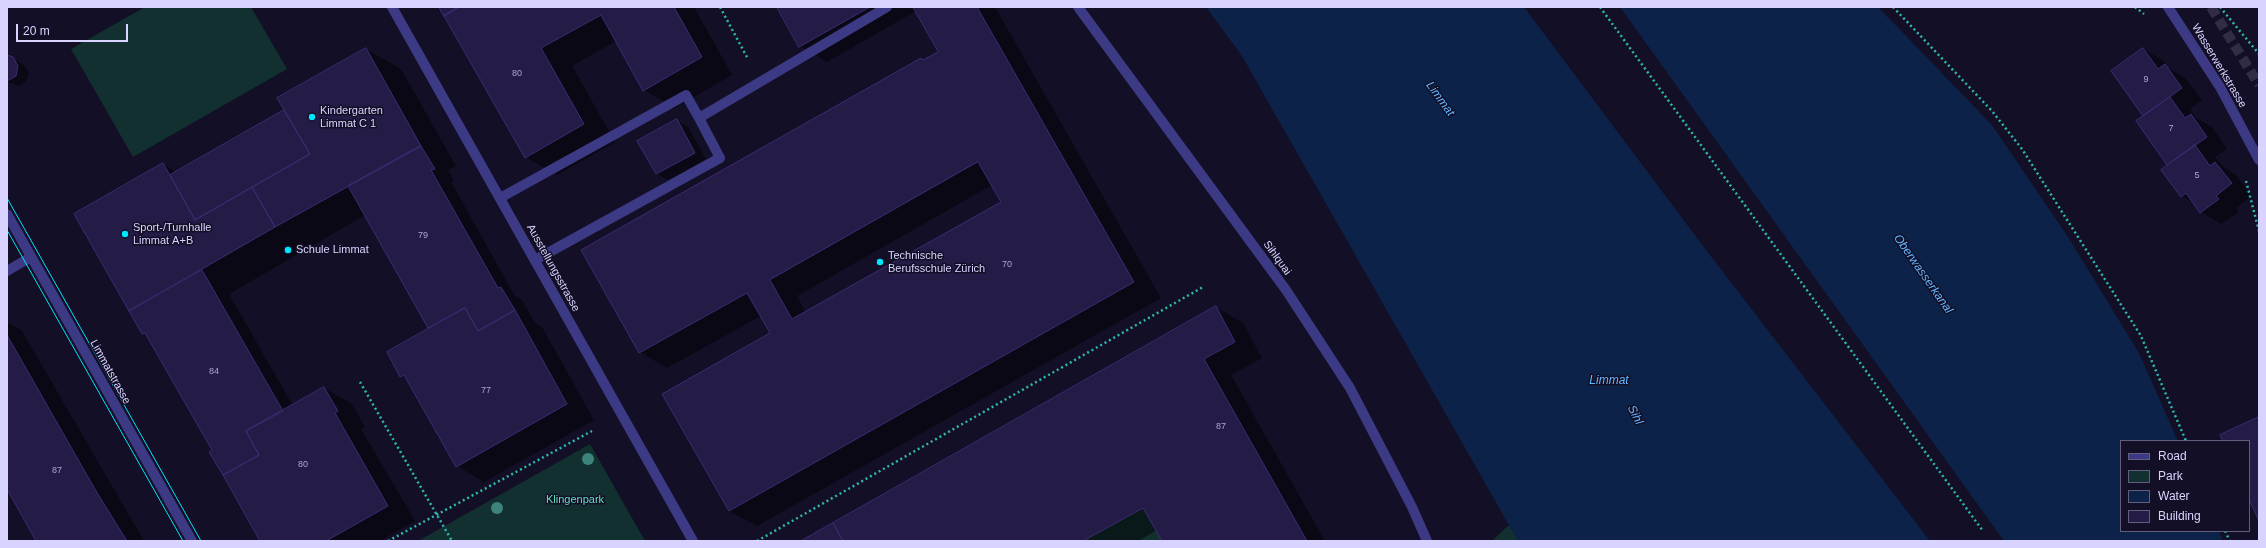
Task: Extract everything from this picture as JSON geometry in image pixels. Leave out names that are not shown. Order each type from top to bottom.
[{"type":"street","name":"Ausstellungsstrasse","points":[[392,7],[693,541]]},
{"type":"street","points":[[699,118],[887,7]]},
{"type":"street","name":"Sihlquai","points":[[1078,7],[1286,290],[1350,388],[1412,507],[1427,541]]},
{"type":"street","name":"Wasserwerkstrasse","points":[[2168,7],[2220,87],[2259,160]]},
{"type":"street","points":[[500,198],[686,95],[699,118],[720,158],[535,260]]},
{"type":"street","name":"Limmatstrasse","points":[[7,214],[192,541]]},
{"type":"street","points":[[7,271],[31,257]]},
{"type":"path","points":[[720,7],[761,82]]},
{"type":"path","points":[[1600,7],[1983,531]]},
{"type":"path","points":[[1893,7],[1992,111],[2022,149],[2141,336],[2186,440]]},
{"type":"path","points":[[2220,7],[2259,54]]},
{"type":"path","points":[[757,541],[1203,287]]},
{"type":"path","points":[[360,382],[452,541]]},
{"type":"path","points":[[388,541],[437,513],[592,431]]},
{"type":"green space","points":[[145,7],[251,7],[287,69],[133,157],[71,49]]},
{"type":"green space","name":"Klingenpark","points":[[590,444],[645,541],[418,541]]},
{"type":"green space","points":[[1143,508],[1162,541],[1083,541]]},
{"type":"green space","points":[[1509,525],[1518,541],[1493,541],[1493,540]]},
{"type":"water","name":"Limmat","points":[[1206,7],[1524,7],[1703,246],[1930,541],[1518,541],[1242,56]]},
{"type":"water","name":"Oberwasserkanal","points":[[1620,7],[1878,7],[1992,125],[2068,237],[2139,353],[2178,440],[2120,440],[2120,532],[2219,532],[2223,541],[2004,541]]},
{"type":"building","points":[[439,7],[459,7],[444,16]]},
{"type":"building","points":[[459,7],[674,7],[702,57],[643,91],[601,15],[541,48],[584,124],[525,158],[444,16]]},
{"type":"building","points":[[777,7],[870,7],[799,47]]},
{"type":"building","name":"Technische Berufsschule Zürich","points":[[913,7],[977,7],[1134,282],[729,511],[662,394],[770,333],[747,293],[639,353],[581,250],[921,58],[923,60],[938,52]],"holes":[[[978,162],[1001,202],[792,319],[770,280]]]},
{"type":"building","points":[[366,48],[421,146],[275,227],[252,187],[310,154],[277,98]]},
{"type":"building","points":[[2143,48],[2158,69],[2165,64],[2182,88],[2143,116],[2111,71]]},
{"type":"building","points":[[7,55],[13,57],[18,66],[16,76],[7,81]]},
{"type":"building","points":[[2170,97],[2185,118],[2191,114],[2207,137],[2167,165],[2136,121]]},
{"type":"building","points":[[284,110],[310,154],[195,220],[170,175]]},
{"type":"building","points":[[677,119],[695,153],[656,174],[637,141]]},
{"type":"building","points":[[2195,145],[2210,166],[2215,162],[2232,183],[2216,196],[2219,199],[2200,213],[2186,193],[2181,197],[2161,170]]},
{"type":"building","points":[[421,146],[435,169],[431,170],[498,288],[501,287],[515,310],[478,331],[465,308],[428,328],[348,186]]},
{"type":"building","points":[[163,163],[195,220],[252,187],[275,227],[129,311],[74,214]]},
{"type":"building","points":[[202,270],[283,411],[246,431],[259,455],[223,475],[209,452],[212,450],[145,333],[142,334],[129,311]]},
{"type":"building","points":[[1216,306],[1235,342],[1204,359],[1307,541],[1162,541],[1143,508],[1083,541],[843,541],[833,523]]},
{"type":"building","points":[[465,308],[478,331],[515,310],[567,404],[456,467],[404,375],[400,377],[387,352]]},
{"type":"building","points":[[7,335],[96,491],[127,541],[36,541],[7,489]]},
{"type":"building","points":[[324,387],[338,411],[335,413],[388,506],[326,541],[260,541],[223,475],[259,455],[246,431]]},
{"type":"building","points":[[2259,417],[2259,521],[2250,501],[2250,440],[2222,440],[2220,435]]},
{"type":"building","points":[[833,523],[843,541],[801,541]]},
{"type":"tunnel","points":[[2211,7],[2259,85]]},
{"type":"tram line","points":[[7,198],[201,541]]},
{"type":"tram line","points":[[7,230],[183,541]]},
{"type":"place","name":"Kindergarten Limmat C 1","points":[[312,117]]},
{"type":"place","name":"Sport-/Turnhalle Limmat A+B","points":[[125,234]]},
{"type":"place","name":"Schule Limmat","points":[[288,250]]},
{"type":"place","name":"Technische Berufsschule Zürich","points":[[880,262]]},
{"type":"water label","name":"Sihl","points":[[1635,415]]}]
